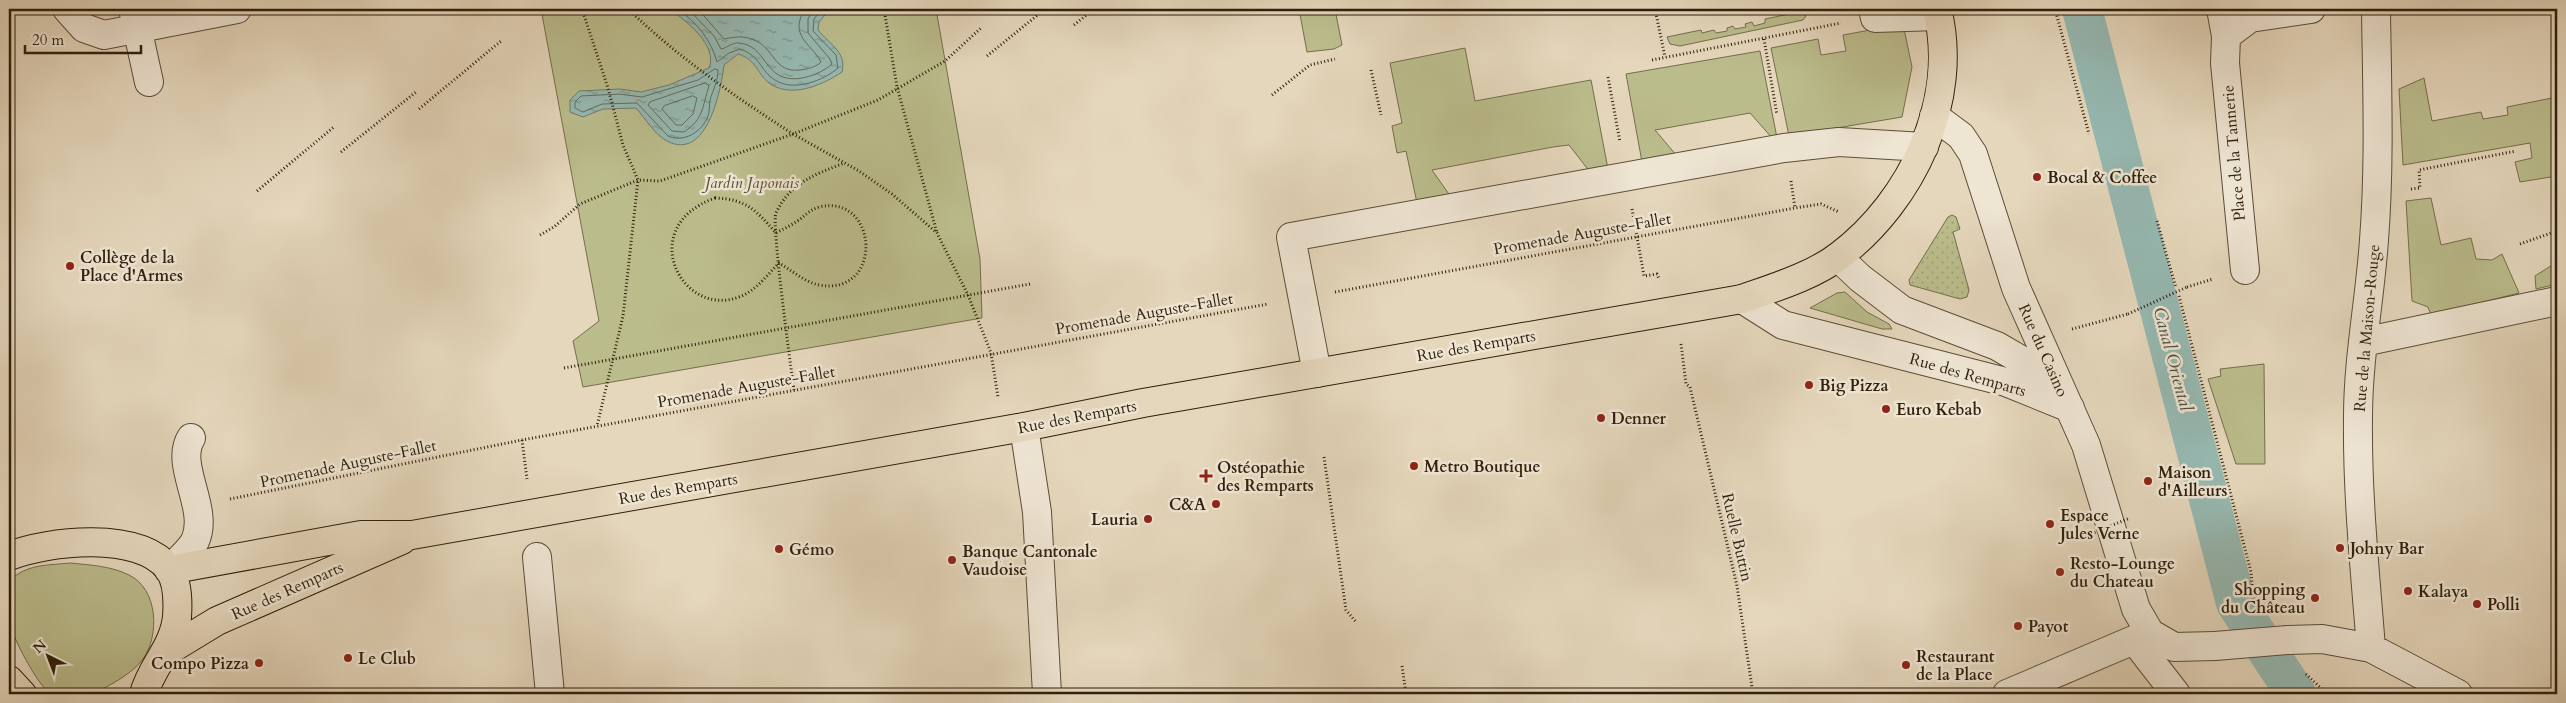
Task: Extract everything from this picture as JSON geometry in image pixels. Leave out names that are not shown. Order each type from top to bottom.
[{"type":"main road","points":[[1934,116],[1941,80],[1943,47],[1938,12]]},
{"type":"main road","name":"Rue des Remparts","points":[[169,570],[361,535],[412,535],[1024,427],[1143,403],[1742,299],[1792,281],[1838,257],[1868,230],[1892,204],[1924,147],[1934,116]]},
{"type":"main road","name":"Rue des Remparts","points":[[166,652],[217,621],[412,535]]},
{"type":"main road","points":[[9,556],[31,548],[74,543],[105,543],[142,549],[158,559],[169,570],[177,600],[177,620],[166,652],[141,691]]},
{"type":"street","points":[[67,9],[84,28],[104,35],[135,19],[237,9]]},
{"type":"street","name":"Place de la Tannerie","points":[[2221,9],[2226,36],[2225,72],[2244,270]]},
{"type":"street","points":[[2226,36],[2250,18],[2311,9]]},
{"type":"street","name":"Rue de la Maison-Rouge","points":[[2371,648],[2359,483],[2358,417],[2372,273],[2376,196],[2376,9]]},
{"type":"street","points":[[1874,13],[1938,12]]},
{"type":"street","points":[[135,19],[149,82]]},
{"type":"street","name":"Rue du Casino","points":[[1934,116],[1961,136],[1972,154],[2016,288],[2040,348],[2086,445],[2143,637],[2174,647],[2322,639],[2371,648],[2458,694]]},
{"type":"street","points":[[1317,373],[1291,237],[1784,148],[1839,142],[1924,147]]},
{"type":"street","name":"Rue des Remparts","points":[[1838,257],[1860,278],[1902,310],[1997,346],[2028,364],[2070,408]]},
{"type":"street","name":"Rue des Remparts","points":[[1742,299],[1783,326],[2006,382],[2070,408]]},
{"type":"street","points":[[2364,342],[2557,301]]},
{"type":"street","points":[[1024,427],[1036,512],[1048,694]]},
{"type":"street","points":[[169,570],[195,541],[199,524],[185,452],[191,438]]},
{"type":"street","points":[[537,557],[550,694]]},
{"type":"street","points":[[2006,694],[2143,637],[2176,694]]},
{"type":"path","points":[[582,9],[608,88],[623,145],[638,180],[623,316],[597,426]]},
{"type":"path","points":[[628,9],[696,68],[734,96],[892,194],[937,233]]},
{"type":"path","points":[[884,9],[897,87],[937,233],[968,295],[991,353],[999,400]]},
{"type":"path","points":[[987,56],[1045,9]]},
{"type":"path","points":[[1074,25],[1094,9]]},
{"type":"path","points":[[1655,9],[1665,57]]},
{"type":"path","points":[[2055,9],[2089,134]]},
{"type":"path","points":[[1652,60],[1764,40],[1874,13]]},
{"type":"path","points":[[540,236],[554,227],[580,204],[638,180],[660,181],[793,134],[878,100],[897,87],[945,61],[981,28]]},
{"type":"path","points":[[1764,40],[1779,125]]},
{"type":"path","points":[[419,108],[501,41]]},
{"type":"path","points":[[1272,95],[1310,65],[1335,59]]},
{"type":"path","points":[[1371,70],[1381,115]]},
{"type":"path","points":[[1608,77],[1620,143]]},
{"type":"path","points":[[341,152],[416,92]]},
{"type":"path","points":[[258,191],[336,126]]},
{"type":"path","points":[[2376,196],[2420,188],[2419,170],[2516,151]]},
{"type":"path","points":[[794,390],[774,215],[791,188],[816,174],[844,163]]},
{"type":"path","points":[[1789,172],[1795,208]]},
{"type":"path","points":[[776,233],[748,204],[732,199],[715,198],[699,204],[685,214],[676,228],[672,244],[673,261],[679,276],[690,289],[705,297],[722,300],[738,298],[753,290],[779,263]]},
{"type":"path","name":"Promenade Auguste-Fallet","points":[[1331,293],[1637,235],[1821,204],[1846,215]]},
{"type":"path","points":[[776,233],[812,210],[832,207],[844,210],[855,217],[863,228],[867,240],[867,253],[862,265],[854,276],[844,283],[831,286],[818,285],[779,263]]},
{"type":"path","points":[[1632,208],[1644,276],[1657,274],[1660,281]]},
{"type":"path","points":[[2158,221],[2176,288]]},
{"type":"path","points":[[2520,244],[2557,231]]},
{"type":"path","points":[[564,368],[1030,284]]},
{"type":"path","points":[[2064,332],[2128,314],[2187,287]]},
{"type":"path","points":[[2179,296],[2251,572],[2254,609]]},
{"type":"path","name":"Promenade Auguste-Fallet","points":[[227,500],[522,440],[1278,302]]},
{"type":"path","name":"Ruelle Buttin","points":[[1680,338],[1686,384],[1690,387],[1737,586],[1753,694]]},
{"type":"path","points":[[522,440],[528,485]]},
{"type":"path","points":[[1324,458],[1346,610],[1356,622]]},
{"type":"path","points":[[2088,535],[2130,518]]},
{"type":"path","points":[[1402,666],[1406,694]]},
{"type":"path","points":[[2303,670],[2327,694]]},
{"type":"green space","name":"Jardin Japonais","points":[[541,9],[936,9],[980,259],[982,318],[583,387],[573,341],[599,321]]},
{"type":"green space","points":[[1299,9],[1335,9],[1342,45],[1334,49],[1307,52]]},
{"type":"green space","points":[[1799,12],[1806,16],[1803,20],[1680,46],[1670,44],[1667,37],[1701,30],[1702,33],[1714,30],[1716,33],[1727,31],[1727,28],[1733,26],[1735,29],[1746,27],[1745,24],[1752,22],[1754,26],[1765,23],[1765,19]]},
{"type":"green space","points":[[1903,24],[1912,67],[1902,117],[1789,136],[1771,48],[1818,39],[1821,55],[1846,51],[1843,35]]},
{"type":"green space","points":[[1465,48],[1475,101],[1591,80],[1608,169],[1590,172],[1569,145],[1553,147],[1432,170],[1451,197],[1417,203],[1406,151],[1397,153],[1392,126],[1402,123],[1390,63]]},
{"type":"green space","points":[[1760,51],[1777,138],[1773,139],[1750,113],[1655,130],[1677,156],[1642,162],[1626,74]]},
{"type":"green space","points":[[2424,78],[2432,121],[2481,112],[2483,119],[2508,115],[2507,107],[2557,97],[2557,176],[2520,182],[2515,162],[2532,158],[2530,143],[2403,165],[2399,89]]},
{"type":"green space","points":[[2431,198],[2441,245],[2471,238],[2476,259],[2492,260],[2502,254],[2519,293],[2431,315],[2428,307],[2412,301],[2406,201]]},
{"type":"green space","points":[[1952,215],[1956,217],[1960,229],[1953,232],[1969,290],[1967,297],[1960,299],[1910,285],[1909,280],[1948,217]]},
{"type":"green space","points":[[2557,262],[2557,284],[2536,289],[2535,276]]},
{"type":"green space","points":[[1845,292],[1867,312],[1889,324],[1892,329],[1882,329],[1810,308],[1837,293]]},
{"type":"green space","points":[[2264,364],[2265,464],[2236,464],[2208,379],[2221,376],[2220,369]]},
{"type":"green space","points":[[70,563],[108,568],[129,575],[139,582],[146,591],[151,601],[153,613],[154,626],[152,638],[139,664],[115,682],[96,692],[85,695],[51,694],[46,690],[20,649],[8,616],[8,591],[14,577],[34,567]]},
{"type":"water","points":[[670,9],[830,9],[819,22],[818,30],[840,54],[843,65],[842,72],[827,81],[809,88],[799,90],[781,89],[767,81],[750,60],[738,54],[724,65],[715,106],[702,133],[692,142],[681,145],[667,141],[654,131],[636,108],[603,109],[583,117],[570,112],[570,100],[579,91],[620,89],[641,92],[669,85],[709,68],[711,59],[705,43],[685,20]]},
{"type":"waterway","name":"Canal Oriental","points":[[2082,9],[2236,603],[2296,694]]},
{"type":"place","name":"Bocal & Coffee","points":[[2037,177]]},
{"type":"place","name":"Collège de la Place d'Armes","points":[[70,266]]},
{"type":"place","name":"Big Pizza","points":[[1809,385]]},
{"type":"place","name":"Euro Kebab","points":[[1886,409]]},
{"type":"place","name":"Denner","points":[[1601,418]]},
{"type":"place","name":"Metro Boutique","points":[[1414,466]]},
{"type":"place","name":"Ostéopathie des Remparts","points":[[1206,476]]},
{"type":"place","name":"Maison d'Ailleurs","points":[[2148,481]]},
{"type":"place","name":"C&A","points":[[1216,504]]},
{"type":"place","name":"Lauria","points":[[1148,519]]},
{"type":"place","name":"Espace Jules Verne","points":[[2050,524]]},
{"type":"place","name":"Johny Bar","points":[[2340,548]]},
{"type":"place","name":"Gémo","points":[[779,549]]},
{"type":"place","name":"Banque Cantonale Vaudoise","points":[[952,560]]},
{"type":"place","name":"Resto-Lounge du Chateau","points":[[2060,572]]},
{"type":"place","name":"Kalaya","points":[[2408,591]]},
{"type":"place","name":"Shopping du Château","points":[[2315,598]]},
{"type":"place","name":"Polli","points":[[2477,604]]},
{"type":"place","name":"Payot","points":[[2018,626]]},
{"type":"place","name":"Le Club","points":[[348,658]]},
{"type":"place","name":"Compo Pizza","points":[[259,663]]},
{"type":"place","name":"Restaurant de la Place","points":[[1906,665]]}]
